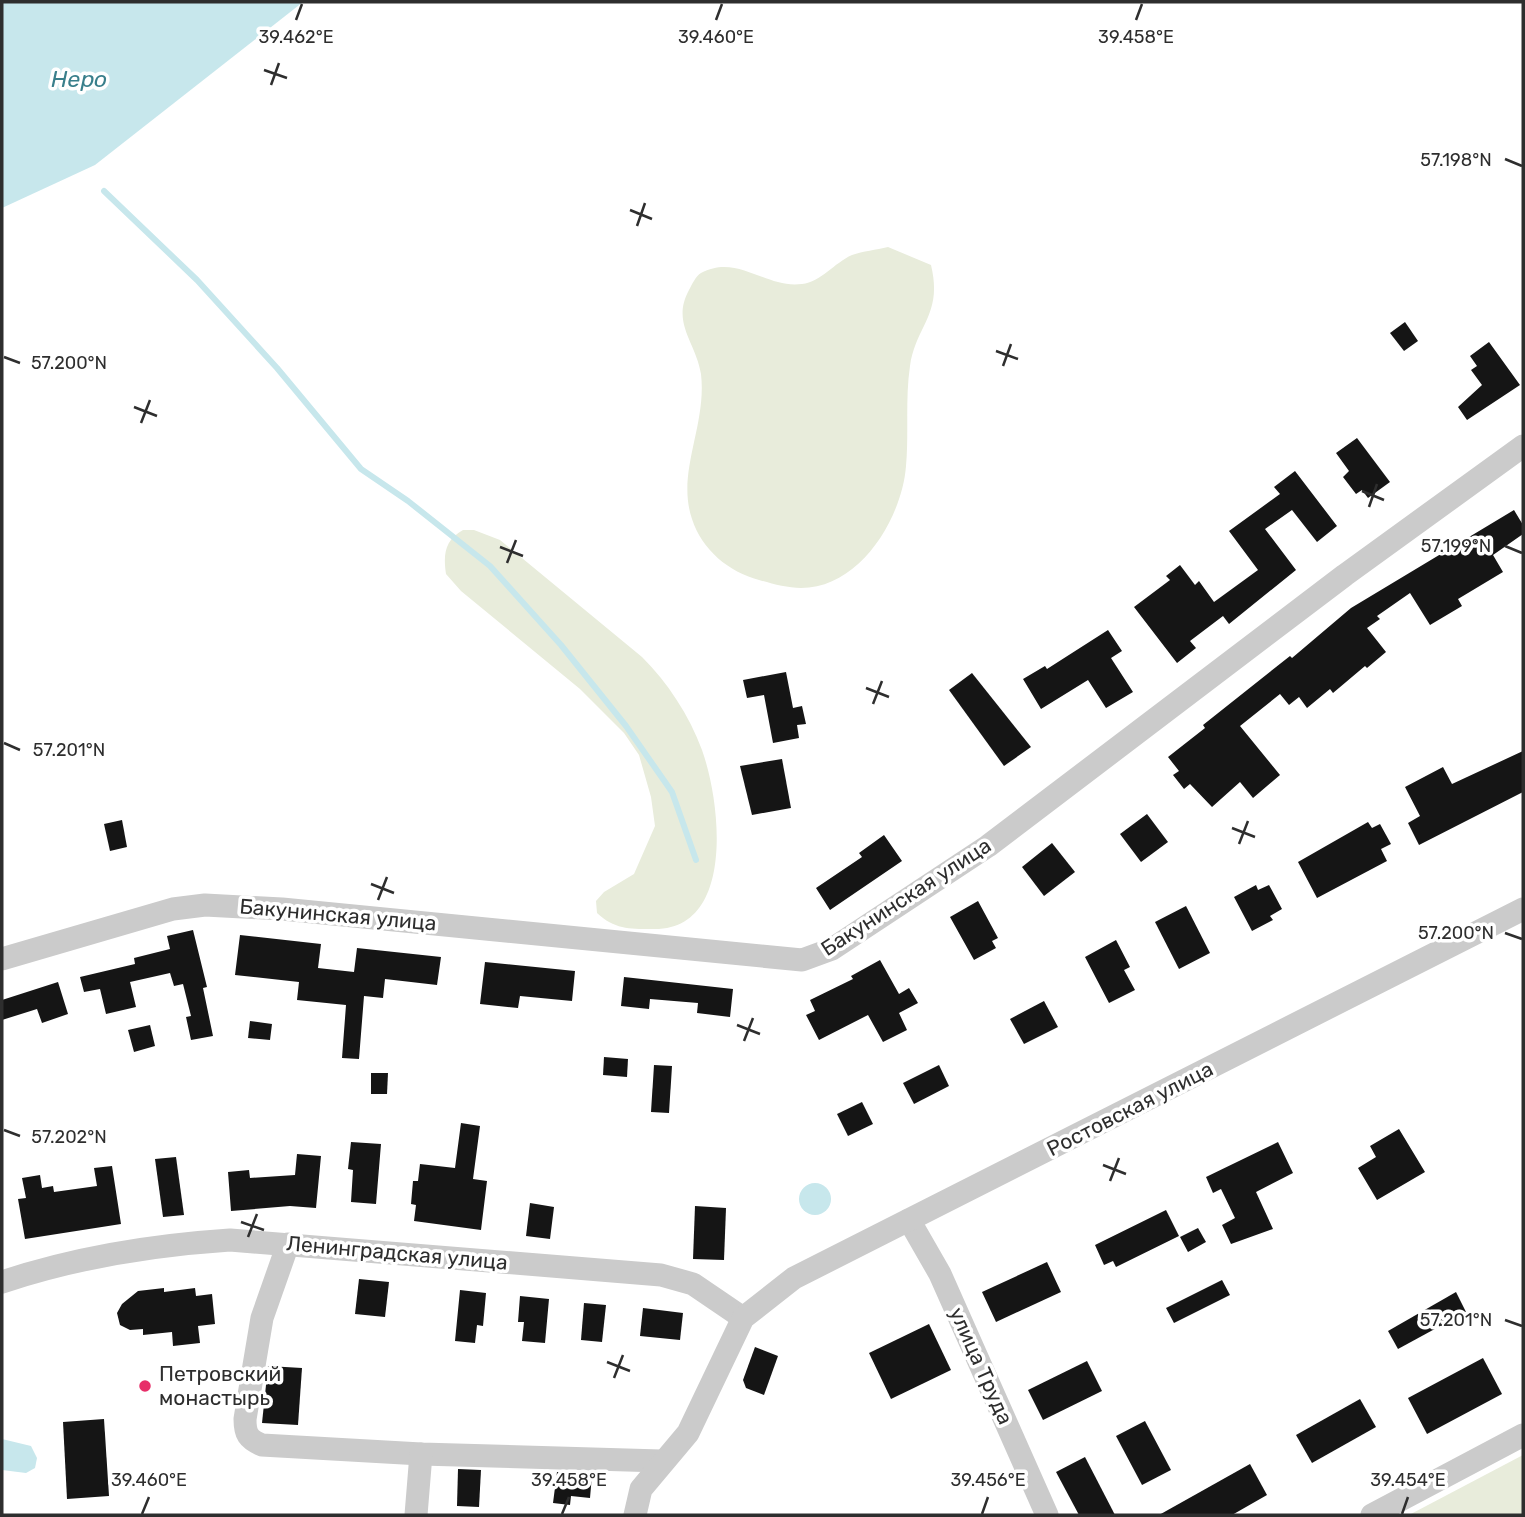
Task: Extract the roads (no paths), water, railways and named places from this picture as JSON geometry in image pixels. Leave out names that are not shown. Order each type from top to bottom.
[{"type":"street","name":"Бакунинская улица","points":[[2,959],[145,915],[205,905],[271,908],[802,960],[832,948],[988,846],[1345,575],[1523,446]]},
{"type":"street","name":"Ростовская улица","points":[[743,1318],[794,1278],[1523,909]]},
{"type":"street","name":"улица Труда","points":[[909,1220],[940,1274],[1047,1515]]},
{"type":"street","name":"Ленинградская улица","points":[[2,1282],[27,1274],[174,1244],[230,1240],[661,1275],[693,1284],[743,1318]]},
{"type":"street","points":[[288,1244],[262,1318],[245,1419],[248,1437],[262,1445],[421,1454],[662,1461]]},
{"type":"street","points":[[635,1515],[641,1489],[688,1433],[743,1318]]},
{"type":"street","points":[[1372,1515],[1523,1435]]},
{"type":"street","points":[[416,1515],[421,1454]]},
{"type":"water","name":"Неро","points":[[2,2],[303,2],[95,165],[2,208]]},
{"type":"water","points":[[815,1183],[827,1187],[831,1199],[827,1211],[815,1215],[803,1211],[799,1199],[803,1187]]},
{"type":"water","points":[[2,1439],[31,1446],[37,1458],[35,1468],[26,1473],[2,1470]]},
{"type":"waterway","points":[[104,191],[197,280],[277,368],[361,469],[408,501],[490,566],[561,645],[626,726],[672,792],[696,860]]},
{"type":"place","name":"Петровский монастырь","points":[[145,1386]]}]
